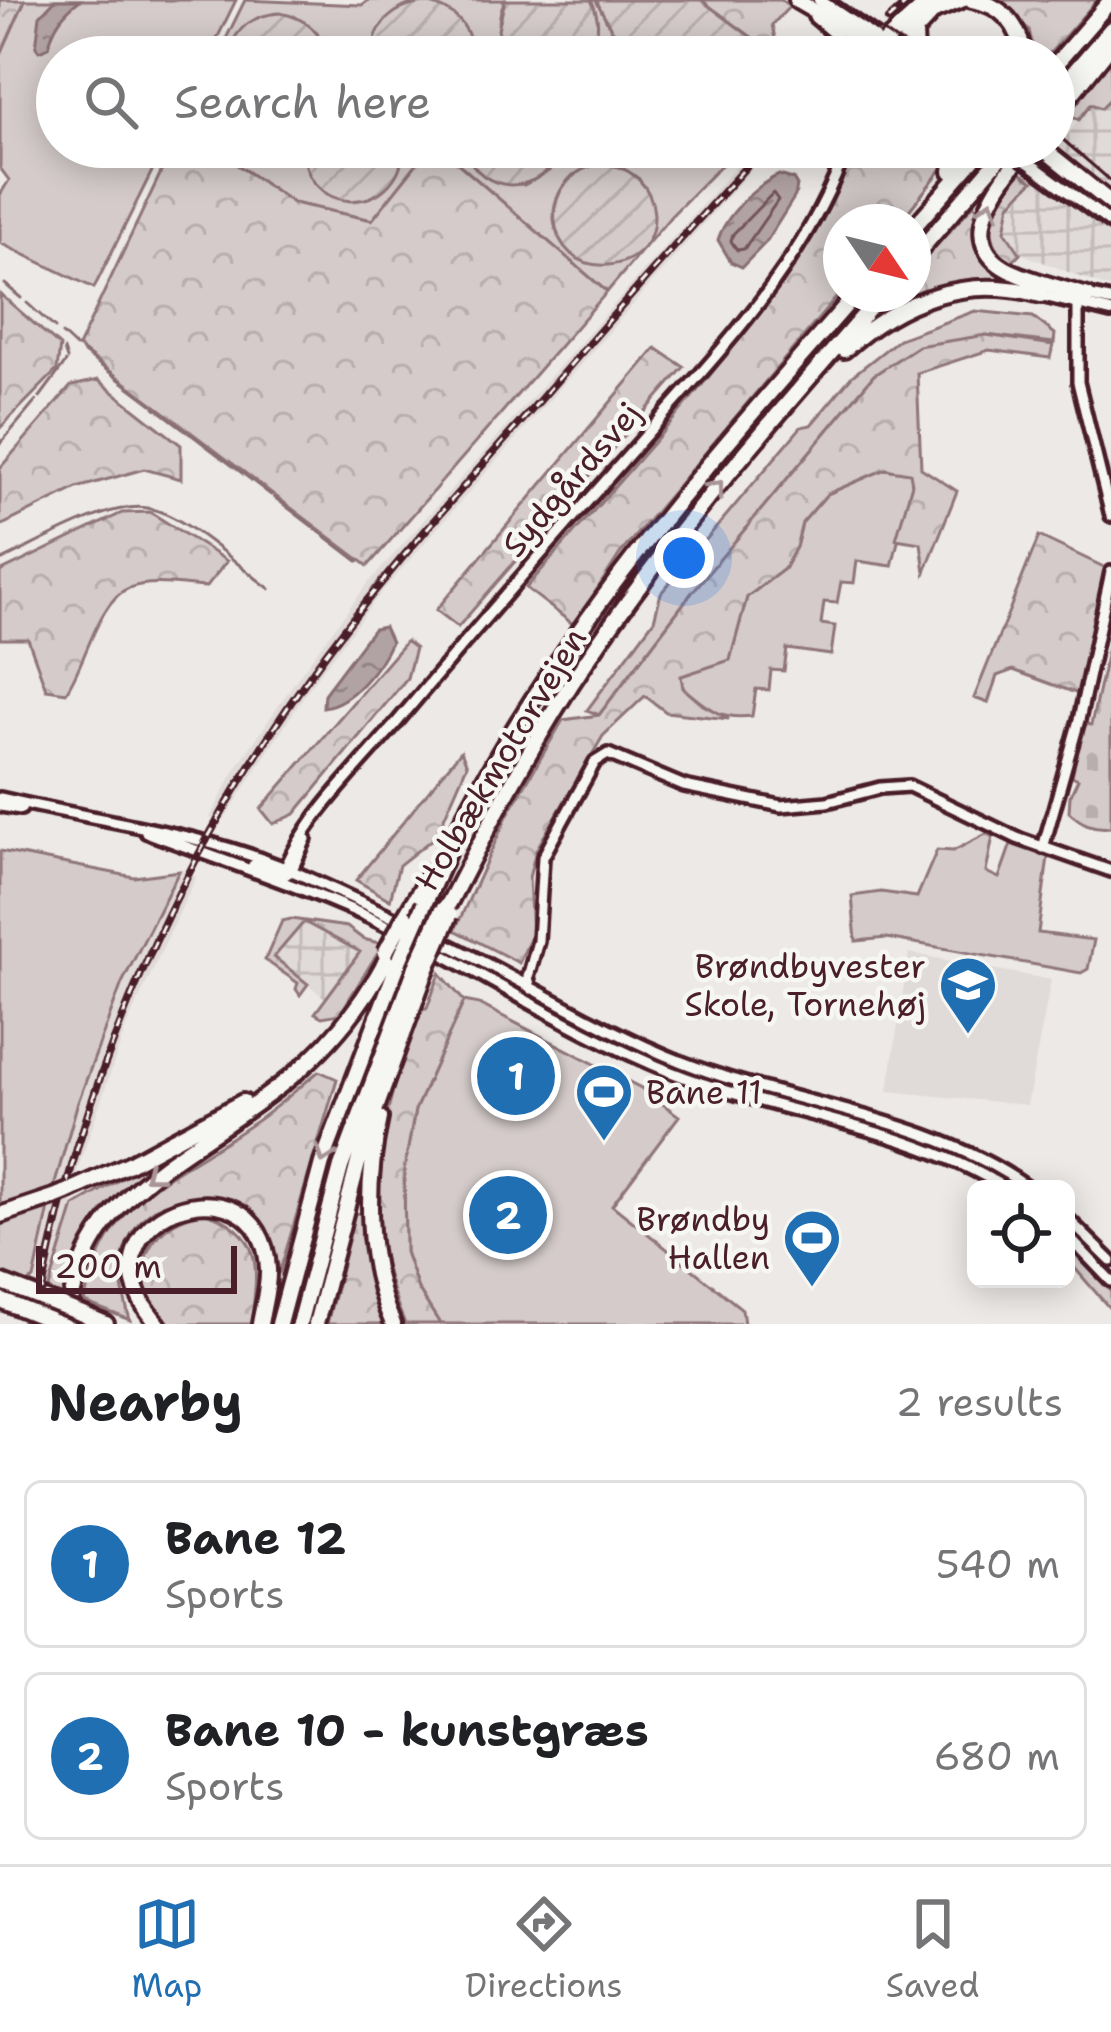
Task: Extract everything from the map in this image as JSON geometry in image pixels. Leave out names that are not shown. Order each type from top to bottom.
[{"type":"highway","points":[[895,36],[934,10],[961,0]]},
{"type":"highway","points":[[972,0],[995,7],[1019,36]]},
{"type":"highway","points":[[1075,42],[1111,0]]},
{"type":"highway","points":[[796,1],[859,36]]},
{"type":"highway","points":[[891,36],[929,1]]},
{"type":"highway","points":[[1075,71],[1111,29]]},
{"type":"highway","points":[[1075,90],[1111,45]]},
{"type":"highway","points":[[928,204],[955,168]]},
{"type":"highway","points":[[931,205],[965,168]]},
{"type":"highway","points":[[931,237],[990,168]]},
{"type":"highway","points":[[1014,168],[1001,179],[985,209],[987,247],[1003,267],[1085,304]]},
{"type":"highway","points":[[1060,168],[1111,204]]},
{"type":"highway","points":[[760,434],[799,400],[838,355],[872,324],[896,310],[947,291],[980,287],[1041,295]]},
{"type":"highway","name":"Holbækmotorvejen","points":[[279,1324],[322,1163],[391,956],[467,811],[609,590],[717,453],[840,312]]},
{"type":"highway","name":"Holbækmotorvejen","points":[[298,1324],[341,1167],[421,969],[504,795],[586,661],[682,529],[866,312]]},
{"type":"highway","points":[[0,1215],[71,1190],[198,1127],[292,1068],[344,1018],[391,956]]},
{"type":"highway","points":[[0,1303],[56,1323],[84,1256],[116,1208],[151,1174],[272,1092],[312,1059],[347,1020],[391,956]]},
{"type":"highway","points":[[316,1324],[363,1144],[421,969]]},
{"type":"highway","points":[[391,1066],[375,1138],[370,1215],[393,1324]]},
{"type":"highway","points":[[158,1324],[135,1288],[135,1253],[154,1221],[170,1210],[201,1202],[235,1213],[259,1237],[268,1265],[260,1324]]},
{"type":"highway","points":[[0,1282],[106,1324]]},
{"type":"main road","points":[[819,0],[865,36]]},
{"type":"main road","points":[[1052,168],[1111,221]]},
{"type":"main road","points":[[1041,295],[1111,312]]},
{"type":"main road","points":[[1085,304],[1111,301]]},
{"type":"street","name":"Sydgårdsvej","points":[[286,875],[310,828],[460,646],[757,307],[809,228],[837,168]]},
{"type":"street","points":[[1085,304],[1076,339],[1078,382],[1111,516]]},
{"type":"street","points":[[1043,848],[1079,720],[1111,572]]},
{"type":"street","points":[[531,988],[528,976],[537,948],[543,857],[595,762],[608,754],[666,781],[765,805],[804,806],[909,786],[1043,848],[1111,871]]},
{"type":"street","points":[[0,802],[187,834],[508,976],[616,1034],[706,1071],[943,1141],[1014,1180]]},
{"type":"street","points":[[136,828],[286,875],[643,1060],[768,1105],[911,1142],[990,1180]]},
{"type":"street","points":[[508,976],[521,973],[537,948]]},
{"type":"street","points":[[1075,1226],[1111,1262]]},
{"type":"street","points":[[1075,1243],[1111,1281]]},
{"type":"shaded area","points":[[1111,98],[1111,289],[1020,253],[1005,231],[1010,204],[1043,168],[1075,168],[1075,125],[1091,104],[1101,108]]},
{"type":"shaded area","points":[[734,168],[752,168],[379,595],[313,682],[225,818],[220,822],[210,818],[235,770],[365,587]]},
{"type":"shaded area","points":[[185,869],[196,877],[126,1027],[73,1183],[57,1192],[54,1187],[77,1105],[122,983],[179,871]]},
{"type":"shaded area","points":[[304,921],[360,953],[325,998],[274,957]]},
{"type":"shaded area","name":"Brøndbyvester Skole, Tornehøj","points":[[909,953],[1051,980],[1027,1105],[888,1091]]},
{"type":"shaded area","points":[[67,1195],[74,1206],[45,1295],[34,1290],[46,1222],[55,1199]]},
{"type":"green space","points":[[0,0],[25,0],[0,56]]},
{"type":"green space","points":[[25,0],[236,0],[218,36],[36,36],[36,168],[154,168],[94,288],[0,243],[0,195],[9,180],[0,168],[0,56]]},
{"type":"green space","points":[[245,0],[362,5],[369,0],[505,0],[500,36],[455,36],[411,4],[395,12],[377,36],[319,36],[294,16],[258,36],[227,36]]},
{"type":"green space","points":[[505,0],[591,0],[596,14],[596,36],[500,36]]},
{"type":"green space","points":[[591,0],[596,0],[616,36],[594,36]]},
{"type":"green space","points":[[596,0],[701,0],[750,36],[618,36]]},
{"type":"green space","points":[[701,0],[781,0],[790,6],[772,25],[774,36],[750,36]]},
{"type":"green space","points":[[998,0],[1097,0],[1065,36],[1030,36]]},
{"type":"green space","points":[[426,3],[445,10],[460,21],[468,36],[377,36],[387,19],[404,8]]},
{"type":"green space","points":[[280,13],[297,18],[318,36],[236,36],[260,17]]},
{"type":"green space","points":[[1111,58],[1111,98],[1101,108],[1091,104],[1079,120],[1075,99]]},
{"type":"green space","points":[[163,168],[242,168],[293,203],[372,220],[413,168],[463,168],[607,292],[368,566],[78,347]]},
{"type":"green space","points":[[242,168],[310,168],[324,192],[350,201],[394,168],[414,168],[373,220],[293,203]]},
{"type":"green space","points":[[399,168],[386,188],[370,198],[351,201],[318,187],[308,170]]},
{"type":"green space","points":[[463,168],[492,168],[524,185],[551,168],[615,168],[573,175],[558,196],[554,217],[559,237],[571,252],[588,262],[608,264],[629,256],[649,238],[639,179],[622,168],[718,168],[607,292]]},
{"type":"green space","points":[[476,168],[549,168],[528,182],[513,185],[484,176]]},
{"type":"green space","points":[[844,168],[942,168],[914,204],[826,204]]},
{"type":"green space","points":[[623,169],[650,196],[652,231],[644,247],[629,259],[608,265],[587,263],[570,253],[560,239],[556,203],[578,172]]},
{"type":"green space","points":[[1016,169],[1033,181],[1010,204],[1005,231],[1020,253],[1010,264],[991,229],[1001,193]]},
{"type":"green space","points":[[973,205],[978,207],[977,238],[1002,273],[996,279],[931,293],[931,252]]},
{"type":"green space","points":[[823,210],[824,312],[620,554],[574,625],[526,588],[707,378],[790,266]]},
{"type":"green space","points":[[0,294],[60,346],[57,370],[0,428]]},
{"type":"green space","points":[[975,311],[1033,317],[1055,334],[1054,343],[986,335],[874,375],[690,595],[599,715],[587,710],[654,620],[661,593],[801,427],[811,425],[852,376],[899,339]]},
{"type":"green space","points":[[986,335],[1053,345],[1050,358],[989,350],[917,373],[921,468],[957,491],[925,572],[921,543],[896,539],[912,484],[910,473],[885,469],[827,494],[802,523],[784,569],[747,597],[730,660],[681,676],[683,688],[729,719],[666,712],[645,696],[603,736],[536,850],[529,878],[532,935],[519,963],[455,930],[508,814],[563,720],[599,715],[690,595],[874,375],[918,346]]},
{"type":"green space","points":[[656,348],[684,367],[458,627],[436,610]]},
{"type":"green space","points":[[98,380],[181,445],[181,479],[144,469],[77,488],[0,526],[0,468],[71,386]]},
{"type":"green space","points":[[885,469],[911,473],[912,484],[892,566],[857,561],[854,583],[841,582],[837,603],[824,602],[821,624],[835,626],[831,655],[787,649],[784,671],[771,670],[769,690],[756,689],[752,716],[714,711],[683,688],[681,676],[730,659],[747,597],[784,569],[802,523],[827,494]]},
{"type":"green space","points":[[150,512],[227,561],[206,587],[147,584],[118,595],[101,619],[66,692],[46,689],[28,639],[0,639],[0,572],[122,513]]},
{"type":"green space","points":[[1039,536],[1108,569],[1081,695],[1013,670],[997,676],[988,703],[974,698]]},
{"type":"green space","points":[[1111,633],[1111,827],[1099,827],[1069,812],[1078,779],[1072,776],[1083,723],[1091,725]]},
{"type":"green space","points":[[406,641],[415,648],[407,678],[295,814],[273,824],[261,809]]},
{"type":"green space","points":[[461,751],[467,765],[436,836],[399,865],[390,900],[356,880]]},
{"type":"green space","points":[[986,834],[993,836],[986,872],[999,878],[1011,844],[1048,857],[1038,933],[1094,940],[1088,969],[1081,973],[887,938],[856,941],[852,896],[881,892],[917,897],[937,850],[953,851]]},
{"type":"green space","points":[[0,851],[134,877],[179,871],[122,983],[77,1105],[54,1187],[46,1196],[0,1210]]},
{"type":"green space","points":[[291,919],[347,927],[363,939],[383,944],[340,1014],[322,1017],[315,1013],[360,952],[304,922],[274,957],[308,984],[300,995],[298,983],[265,960],[282,921]]},
{"type":"green space","points":[[440,973],[464,1001],[415,1110],[404,1170],[405,1252],[418,1289],[440,1324],[405,1324],[380,1241],[378,1165],[393,1089],[420,1008],[427,1008]]},
{"type":"green space","points":[[464,1001],[479,1004],[641,1088],[679,1116],[612,1205],[742,1309],[744,1324],[440,1324],[418,1289],[405,1252],[404,1169],[415,1110]]},
{"type":"green space","points":[[319,1071],[337,1079],[280,1271],[265,1232],[244,1213],[225,1203],[183,1198],[163,1204],[132,1233],[121,1271],[130,1320],[84,1302],[95,1265],[127,1212],[169,1176],[261,1118]]},
{"type":"green space","points":[[159,1157],[174,1171],[116,1228],[97,1262],[84,1302],[48,1291],[74,1206]]},
{"type":"green space","points":[[50,1203],[34,1279],[25,1284],[0,1275],[0,1219]]},
{"type":"green space","points":[[206,1213],[225,1221],[248,1242],[255,1271],[251,1324],[170,1324],[147,1290],[146,1256],[159,1235],[181,1220]]},
{"type":"green space","points":[[355,1213],[364,1214],[361,1236],[383,1324],[327,1324]]},
{"type":"green space","points":[[1075,1251],[1111,1291],[1111,1310],[1075,1268]]},
{"type":"water","points":[[55,0],[80,0],[52,36],[37,36],[40,16]]},
{"type":"water","points":[[779,175],[793,179],[795,196],[766,242],[742,267],[731,262],[718,240],[727,221],[761,186]]},
{"type":"water","points":[[384,627],[391,642],[372,673],[344,699],[323,707],[324,694],[373,629]]},
{"type":"waterway","points":[[5,284],[21,298]]},
{"type":"waterway","points":[[27,303],[55,328]]},
{"type":"waterway","points":[[62,334],[76,347]]},
{"type":"waterway","points":[[64,350],[67,359]]},
{"type":"waterway","points":[[84,353],[152,404]]},
{"type":"waterway","points":[[40,397],[66,362]]},
{"type":"waterway","points":[[0,444],[36,401]]},
{"type":"waterway","points":[[155,407],[271,495]]},
{"type":"waterway","points":[[274,497],[358,561]]},
{"type":"waterway","points":[[0,561],[93,517],[147,508],[194,530],[270,589]]},
{"type":"tram line","points":[[838,0],[889,36]]},
{"type":"tram line","points":[[1075,150],[1111,181]]},
{"type":"railway","points":[[888,20],[910,0]]},
{"type":"railway","points":[[42,1291],[83,1128],[142,971],[178,894],[261,748],[391,571],[745,168]]},
{"type":"place","name":"Brøndbyvester Skole, Tornehøj","points":[[968,1036]]},
{"type":"place","name":"Bane 12","points":[[516,1076]]},
{"type":"place","name":"Bane 11","points":[[604,1143]]},
{"type":"place","name":"Bane 10 - kunstgræs","points":[[508,1215]]},
{"type":"place","name":"Brøndby Hallen","points":[[812,1289]]}]
